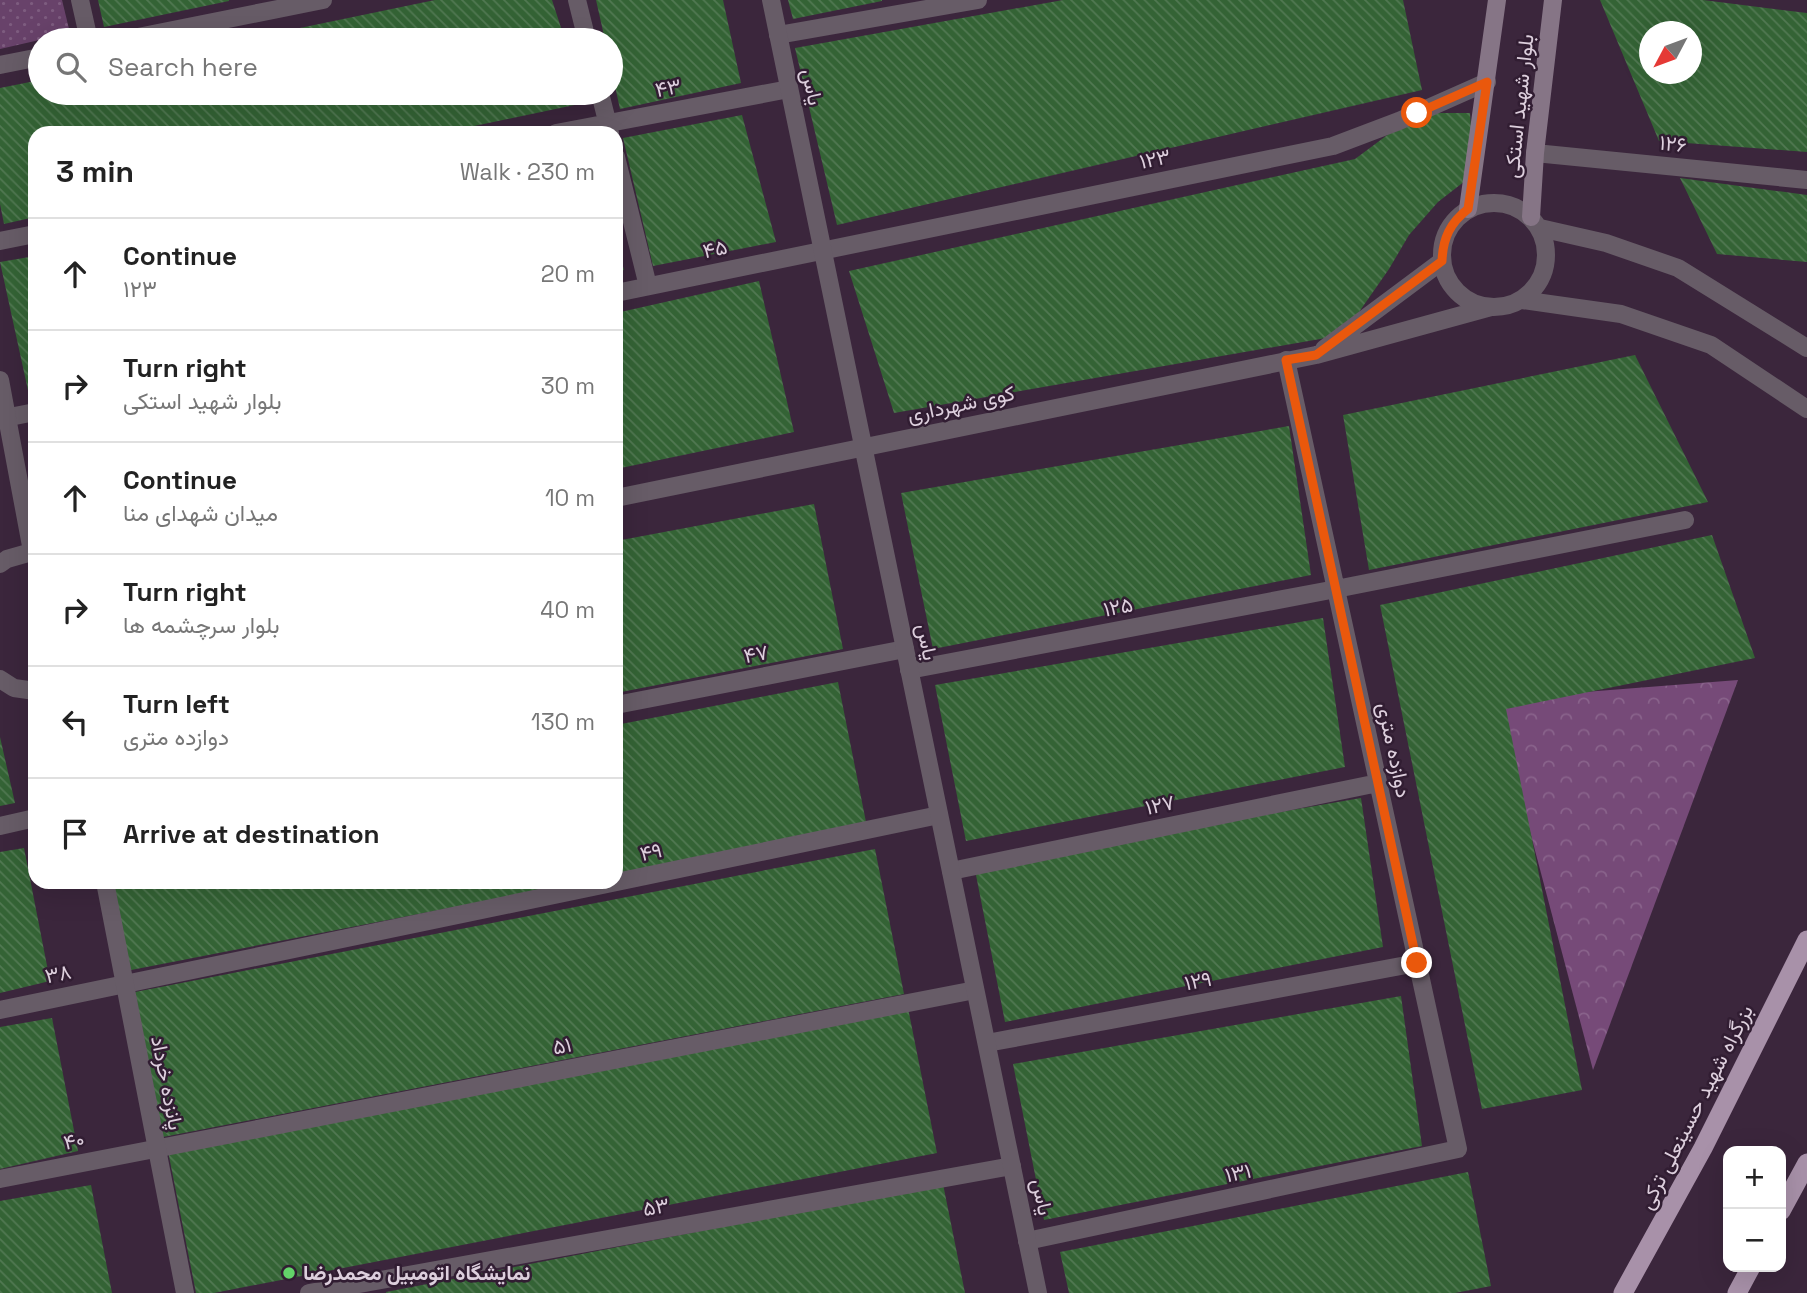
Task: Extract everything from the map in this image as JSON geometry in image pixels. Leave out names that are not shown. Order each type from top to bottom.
[{"type":"highway","name":"بزرگراه شهید حسینعلی ترکی","points":[[1623,1293],[1703,1148],[1807,940]]},
{"type":"highway","points":[[1782,1209],[1807,1163]]},
{"type":"highway","points":[[1737,1293],[1748,1272]]},
{"type":"main road","name":"بلوار شهید استکی","points":[[1468,209],[1497,0]]},
{"type":"main road","name":"بلوار شهید استکی","points":[[1535,223],[1535,153],[1553,0]]},
{"type":"street","points":[[80,0],[86,28]]},
{"type":"street","points":[[183,28],[323,0]]},
{"type":"street","points":[[577,0],[584,28]]},
{"type":"street","name":"یاس","points":[[771,0],[1038,1293]]},
{"type":"street","points":[[778,35],[978,0]]},
{"type":"street","points":[[0,65],[28,59]]},
{"type":"street","name":"۱۲۳","points":[[822,250],[1333,146],[1399,121],[1487,82]]},
{"type":"street","name":"۴۳","points":[[618,126],[789,89]]},
{"type":"street","points":[[603,105],[608,126]]},
{"type":"street","name":"۱۲۶","points":[[1535,153],[1807,180]]},
{"type":"street","points":[[623,186],[648,286]]},
{"type":"street","points":[[1501,202],[1517,207],[1535,223],[1546,247],[1546,267],[1537,286],[1522,300],[1507,306],[1491,307],[1464,298],[1446,275],[1442,261],[1443,246],[1456,218],[1468,209],[1485,203],[1501,202]]},
{"type":"street","points":[[1535,223],[1606,243],[1678,268],[1807,348]]},
{"type":"street","points":[[0,241],[28,235]]},
{"type":"street","name":"۴۵","points":[[623,291],[822,250]]},
{"type":"street","points":[[1316,355],[1442,261]]},
{"type":"street","points":[[1522,300],[1621,314],[1711,345],[1807,409]]},
{"type":"street","name":"کوی شهرداری","points":[[623,497],[1316,355],[1491,307]]},
{"type":"street","name":"دوازده متری","points":[[1286,360],[1458,1149]]},
{"type":"street","points":[[0,380],[4,418],[28,524]]},
{"type":"street","points":[[4,418],[28,413]]},
{"type":"street","name":"۱۲۵","points":[[909,670],[1685,520]]},
{"type":"street","points":[[0,564],[6,559],[28,553]]},
{"type":"street","name":"۴۷","points":[[623,704],[905,649]]},
{"type":"street","points":[[0,679],[14,688],[28,690]]},
{"type":"street","name":"۱۲۷","points":[[951,871],[1378,783]]},
{"type":"street","name":"۴۹","points":[[623,881],[939,815]]},
{"type":"street","points":[[0,826],[28,820]]},
{"type":"street","name":"پانزده خرداد","points":[[106,889],[185,1293]]},
{"type":"street","name":"۴۹","points":[[125,984],[583,889]]},
{"type":"street","name":"۱۲۹","points":[[987,1043],[1417,963]]},
{"type":"street","name":"۳۸","points":[[0,1010],[125,984]]},
{"type":"street","name":"۵۱","points":[[156,1147],[975,990]]},
{"type":"street","name":"۴۰","points":[[0,1179],[156,1147]]},
{"type":"street","name":"۱۳۱","points":[[1027,1241],[1458,1149]]},
{"type":"street","name":"۵۳","points":[[309,1293],[1012,1166]]},
{"type":"shaded area","points":[[0,0],[62,0],[69,28],[28,28],[28,43],[0,49]]},
{"type":"green space","points":[[1738,680],[1593,1070],[1495,699]]},
{"type":"building","points":[[98,0],[229,0],[229,1],[104,27]]},
{"type":"building","points":[[435,0],[552,0],[561,28],[300,28]]},
{"type":"building","points":[[596,0],[723,0],[741,83],[620,109],[619,105],[623,105],[623,28],[602,28]]},
{"type":"building","points":[[788,0],[882,0],[882,1],[793,19]]},
{"type":"building","points":[[1063,0],[1403,0],[1422,90],[837,225],[795,48]]},
{"type":"building","points":[[1600,0],[1703,0],[1807,13],[1807,152],[1659,141]]},
{"type":"building","points":[[28,82],[28,105],[574,105],[474,126],[28,126],[28,219],[4,224],[0,204],[0,88]]},
{"type":"building","points":[[1417,113],[1470,113],[1474,174],[1438,202],[1409,235],[1343,335],[894,413],[849,271],[1355,159]]},
{"type":"building","points":[[742,115],[776,242],[653,266],[623,138]]},
{"type":"building","points":[[1680,178],[1807,195],[1807,262],[1717,254]]},
{"type":"building","points":[[28,257],[28,390],[0,262]]},
{"type":"building","points":[[759,281],[794,432],[623,468],[623,311]]},
{"type":"building","points":[[1635,355],[1708,502],[1369,570],[1343,415]]},
{"type":"building","points":[[1289,426],[1311,575],[933,649],[901,493]]},
{"type":"building","points":[[814,504],[843,649],[623,692],[623,540]]},
{"type":"building","points":[[1712,535],[1755,658],[1506,709],[1582,1090],[1482,1109],[1380,605]]},
{"type":"building","points":[[1323,618],[1345,767],[966,841],[935,685]]},
{"type":"building","points":[[838,682],[867,827],[623,875],[623,724]]},
{"type":"building","points":[[0,737],[15,803],[0,806]]},
{"type":"building","points":[[1361,798],[1383,947],[1005,1022],[974,865]]},
{"type":"building","points":[[24,848],[28,889],[32,889],[50,981],[0,993],[0,852]]},
{"type":"building","points":[[875,849],[904,994],[163,1137],[135,992]]},
{"type":"building","points":[[110,889],[547,889],[126,971]]},
{"type":"building","points":[[1401,996],[1422,1146],[1044,1220],[1013,1064]]},
{"type":"building","points":[[908,1008],[937,1153],[214,1293],[196,1293],[168,1151]]},
{"type":"building","points":[[52,1018],[78,1151],[0,1169],[0,1027]]},
{"type":"building","points":[[1468,1172],[1491,1286],[1455,1293],[1069,1293],[1060,1252]]},
{"type":"building","points":[[943,1184],[965,1293],[386,1293],[386,1292]]},
{"type":"building","points":[[91,1185],[112,1293],[0,1293],[0,1201]]},
{"type":"place","name":"نمایشگاه اتومبیل محمدرضا","points":[[289,1273]]},
{"type":"route","points":[[1417,113],[1487,82],[1468,209],[1456,218],[1448,231],[1442,261],[1316,355],[1286,360],[1417,963]]}]
